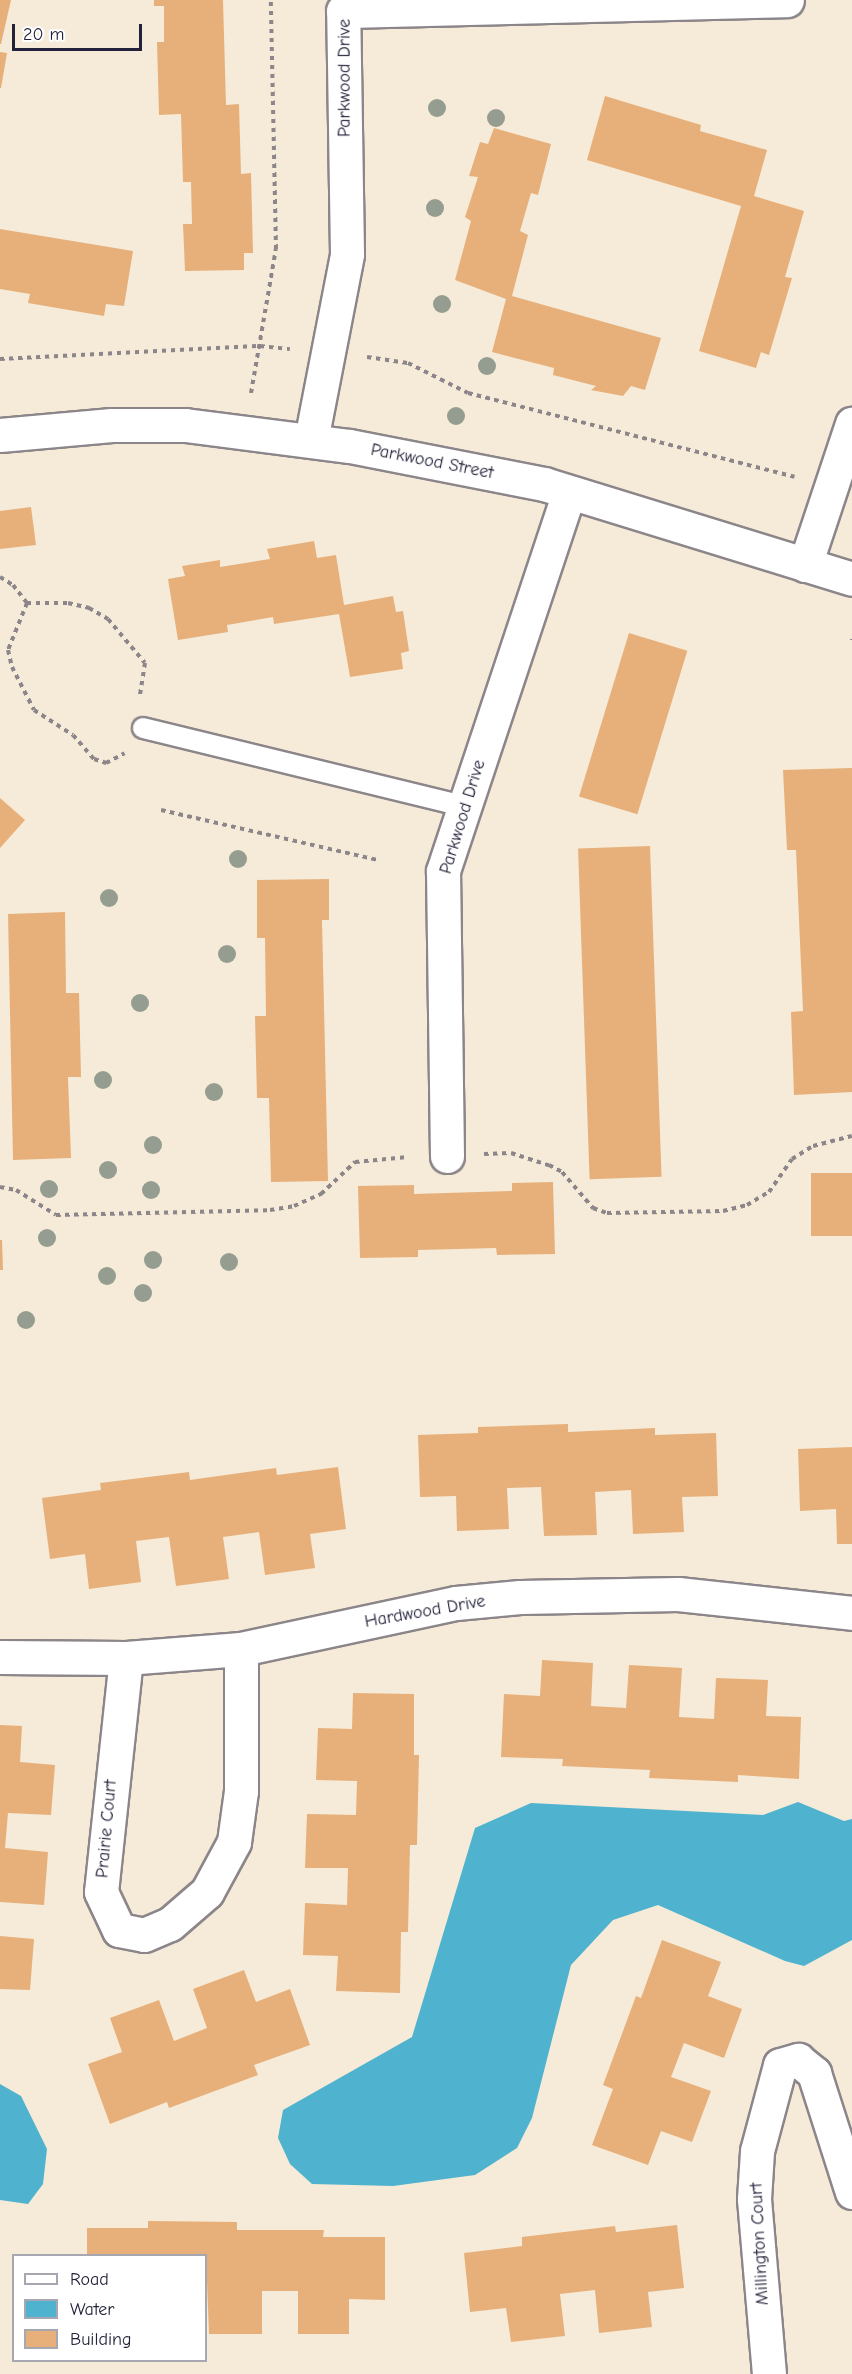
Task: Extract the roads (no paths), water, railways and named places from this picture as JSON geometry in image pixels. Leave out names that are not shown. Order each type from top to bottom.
[{"type":"street","name":"Parkwood Drive","points":[[311,440],[347,254],[343,11],[787,0]]},
{"type":"street","points":[[805,565],[852,424]]},
{"type":"street","name":"Parkwood Street","points":[[0,435],[112,425],[185,425],[311,440],[569,492],[852,579]]},
{"type":"street","name":"Parkwood Drive","points":[[447,1156],[443,871],[569,492]]},
{"type":"street","name":"Hardwood Drive","points":[[0,1657],[126,1658],[241,1649],[456,1603],[520,1597],[678,1594],[852,1612]]},
{"type":"street","name":"Prairie Court","points":[[126,1658],[101,1892],[118,1930],[144,1935],[170,1924],[196,1904],[207,1892],[234,1842],[241,1791],[241,1649]]},
{"type":"street","name":"Millington Court","points":[[769,2374],[753,2199],[757,2151],[780,2065],[798,2060],[814,2073],[852,2192]]},
{"type":"lane","points":[[143,728],[464,806]]},
{"type":"water","points":[[798,1802],[844,1821],[852,1819],[852,1940],[804,1966],[785,1961],[658,1905],[613,1920],[571,1965],[532,2118],[517,2148],[475,2175],[393,2186],[312,2184],[290,2164],[278,2138],[283,2110],[412,2037],[475,1828],[531,1803],[763,1815]]},
{"type":"water","points":[[0,2084],[21,2096],[47,2149],[43,2184],[28,2204],[0,2200]]}]
